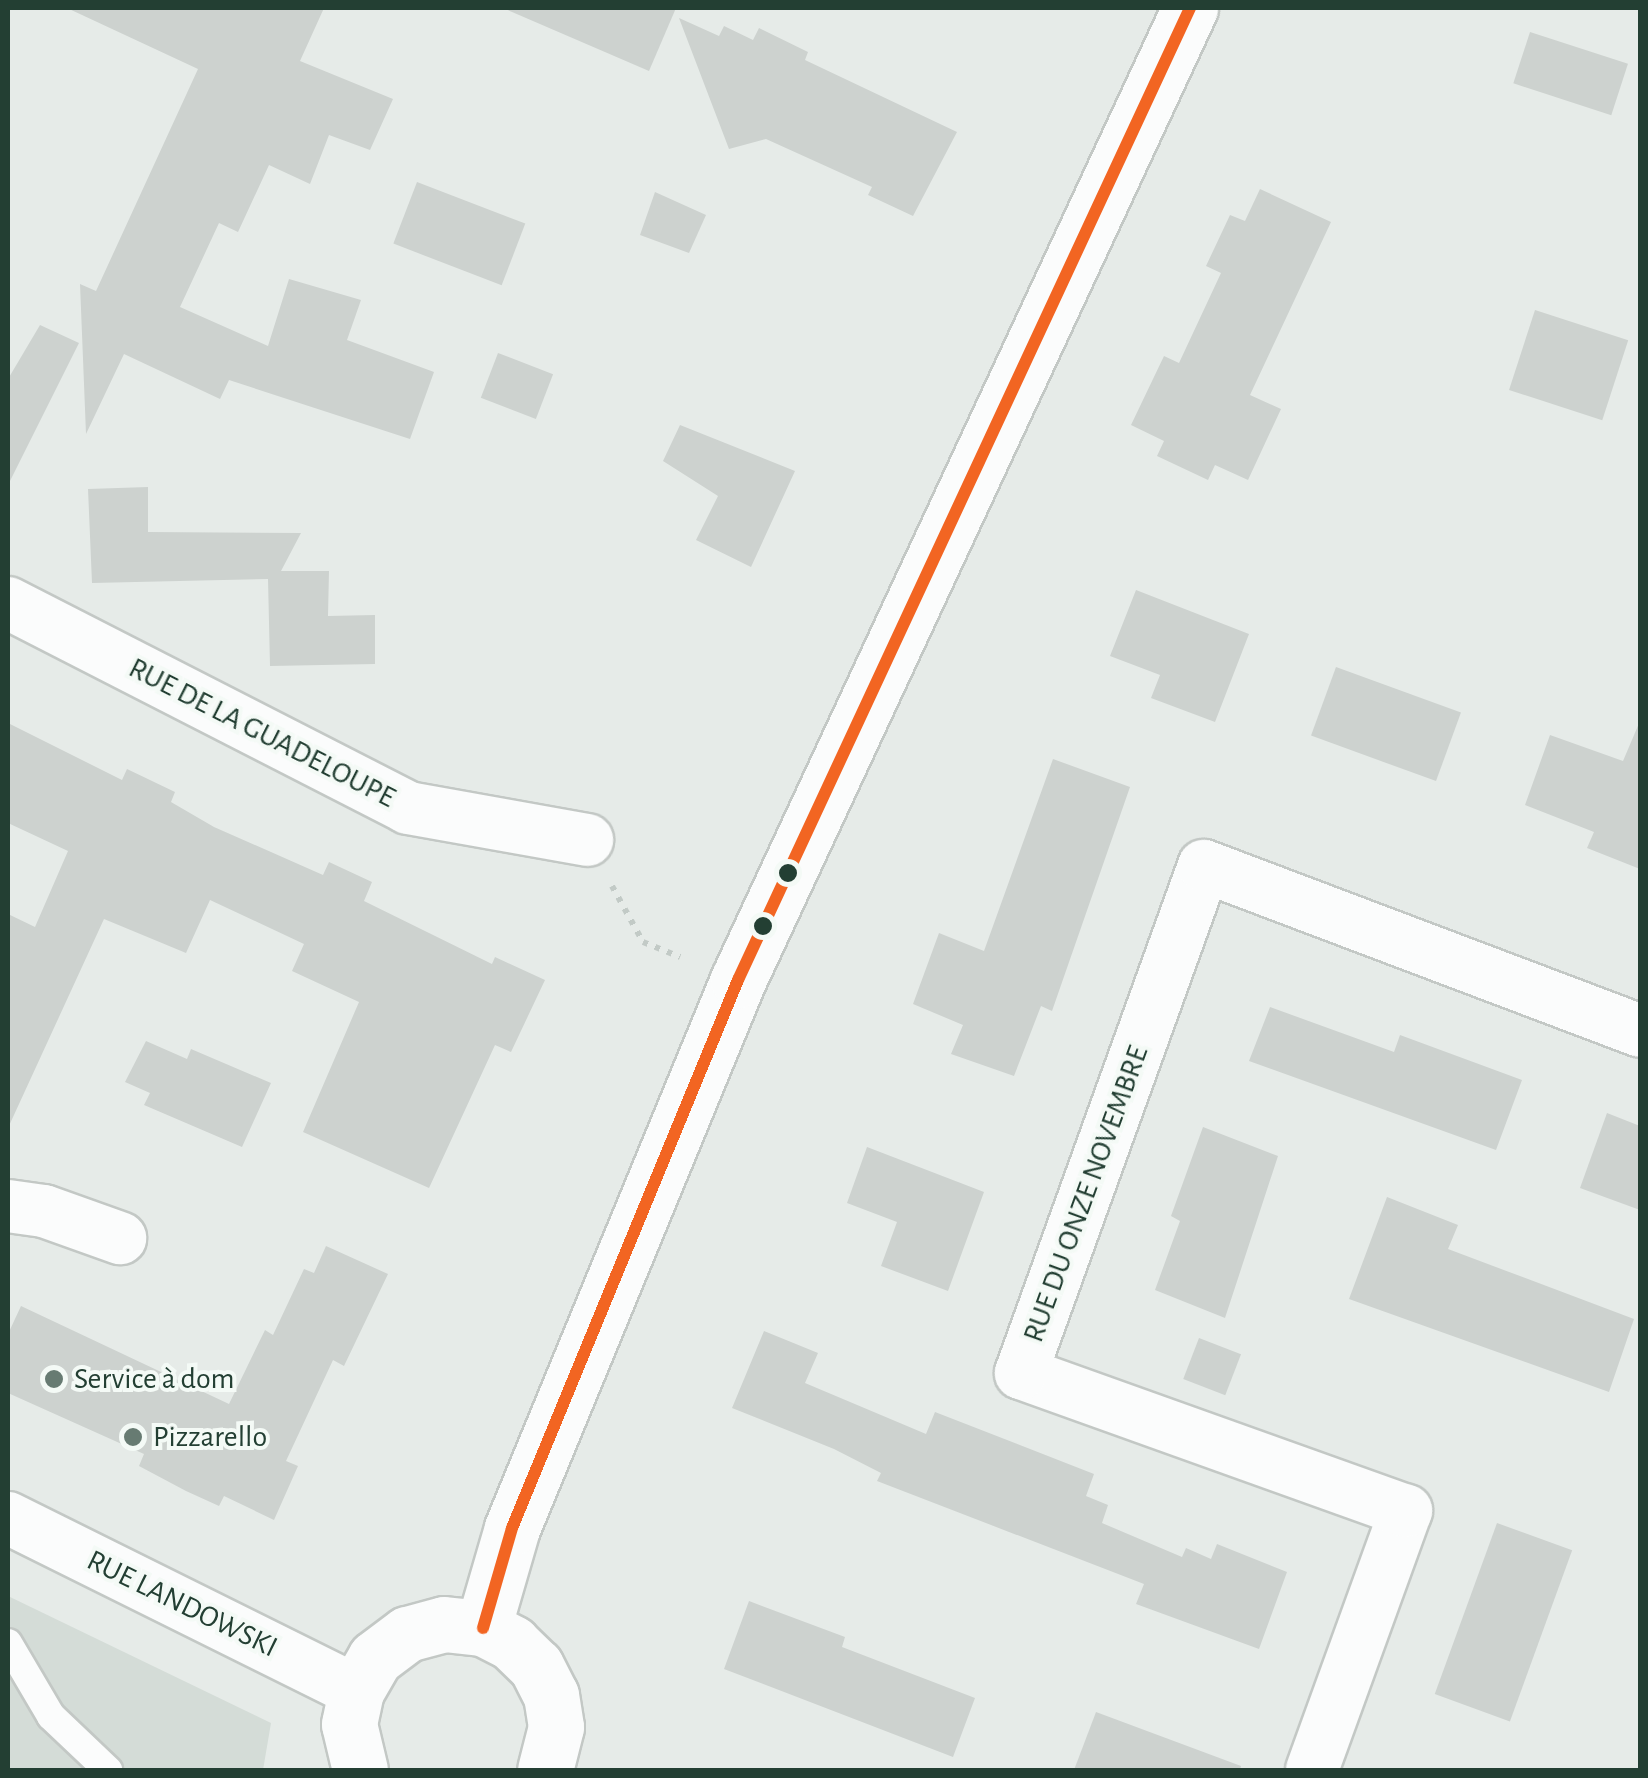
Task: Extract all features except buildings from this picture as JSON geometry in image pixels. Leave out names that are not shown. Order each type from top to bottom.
[{"type":"main road","points":[[483,1628],[512,1528],[738,980],[1190,8]]},
{"type":"main road","points":[[360,1770],[350,1724],[356,1691],[376,1658],[407,1634],[444,1624],[483,1628],[512,1643],[536,1666],[551,1695],[557,1767]]},
{"type":"street","name":"RUE DE LA GUADELOUPE","points":[[8,603],[408,808],[587,840]]},
{"type":"street","name":"RUE DU ONZE NOVEMBRE","points":[[1312,1770],[1406,1511],[1021,1373],[1204,866],[1640,1030]]},
{"type":"street","points":[[8,1206],[44,1211],[120,1238]]},
{"type":"street","name":"RUE LANDOWSKI","points":[[8,1518],[356,1691]]},
{"type":"lane","points":[[8,1643],[51,1716],[108,1770]]},
{"type":"path","points":[[587,840],[643,942],[680,957]]},
{"type":"shaded area","points":[[8,1596],[271,1723],[263,1770],[8,1770]]},
{"type":"transit line","points":[[483,1628],[512,1528],[738,980],[1190,8]]},
{"type":"place","name":"Service à dom","points":[[54,1379]]},
{"type":"place","name":"Pizzarello","points":[[133,1437]]}]
